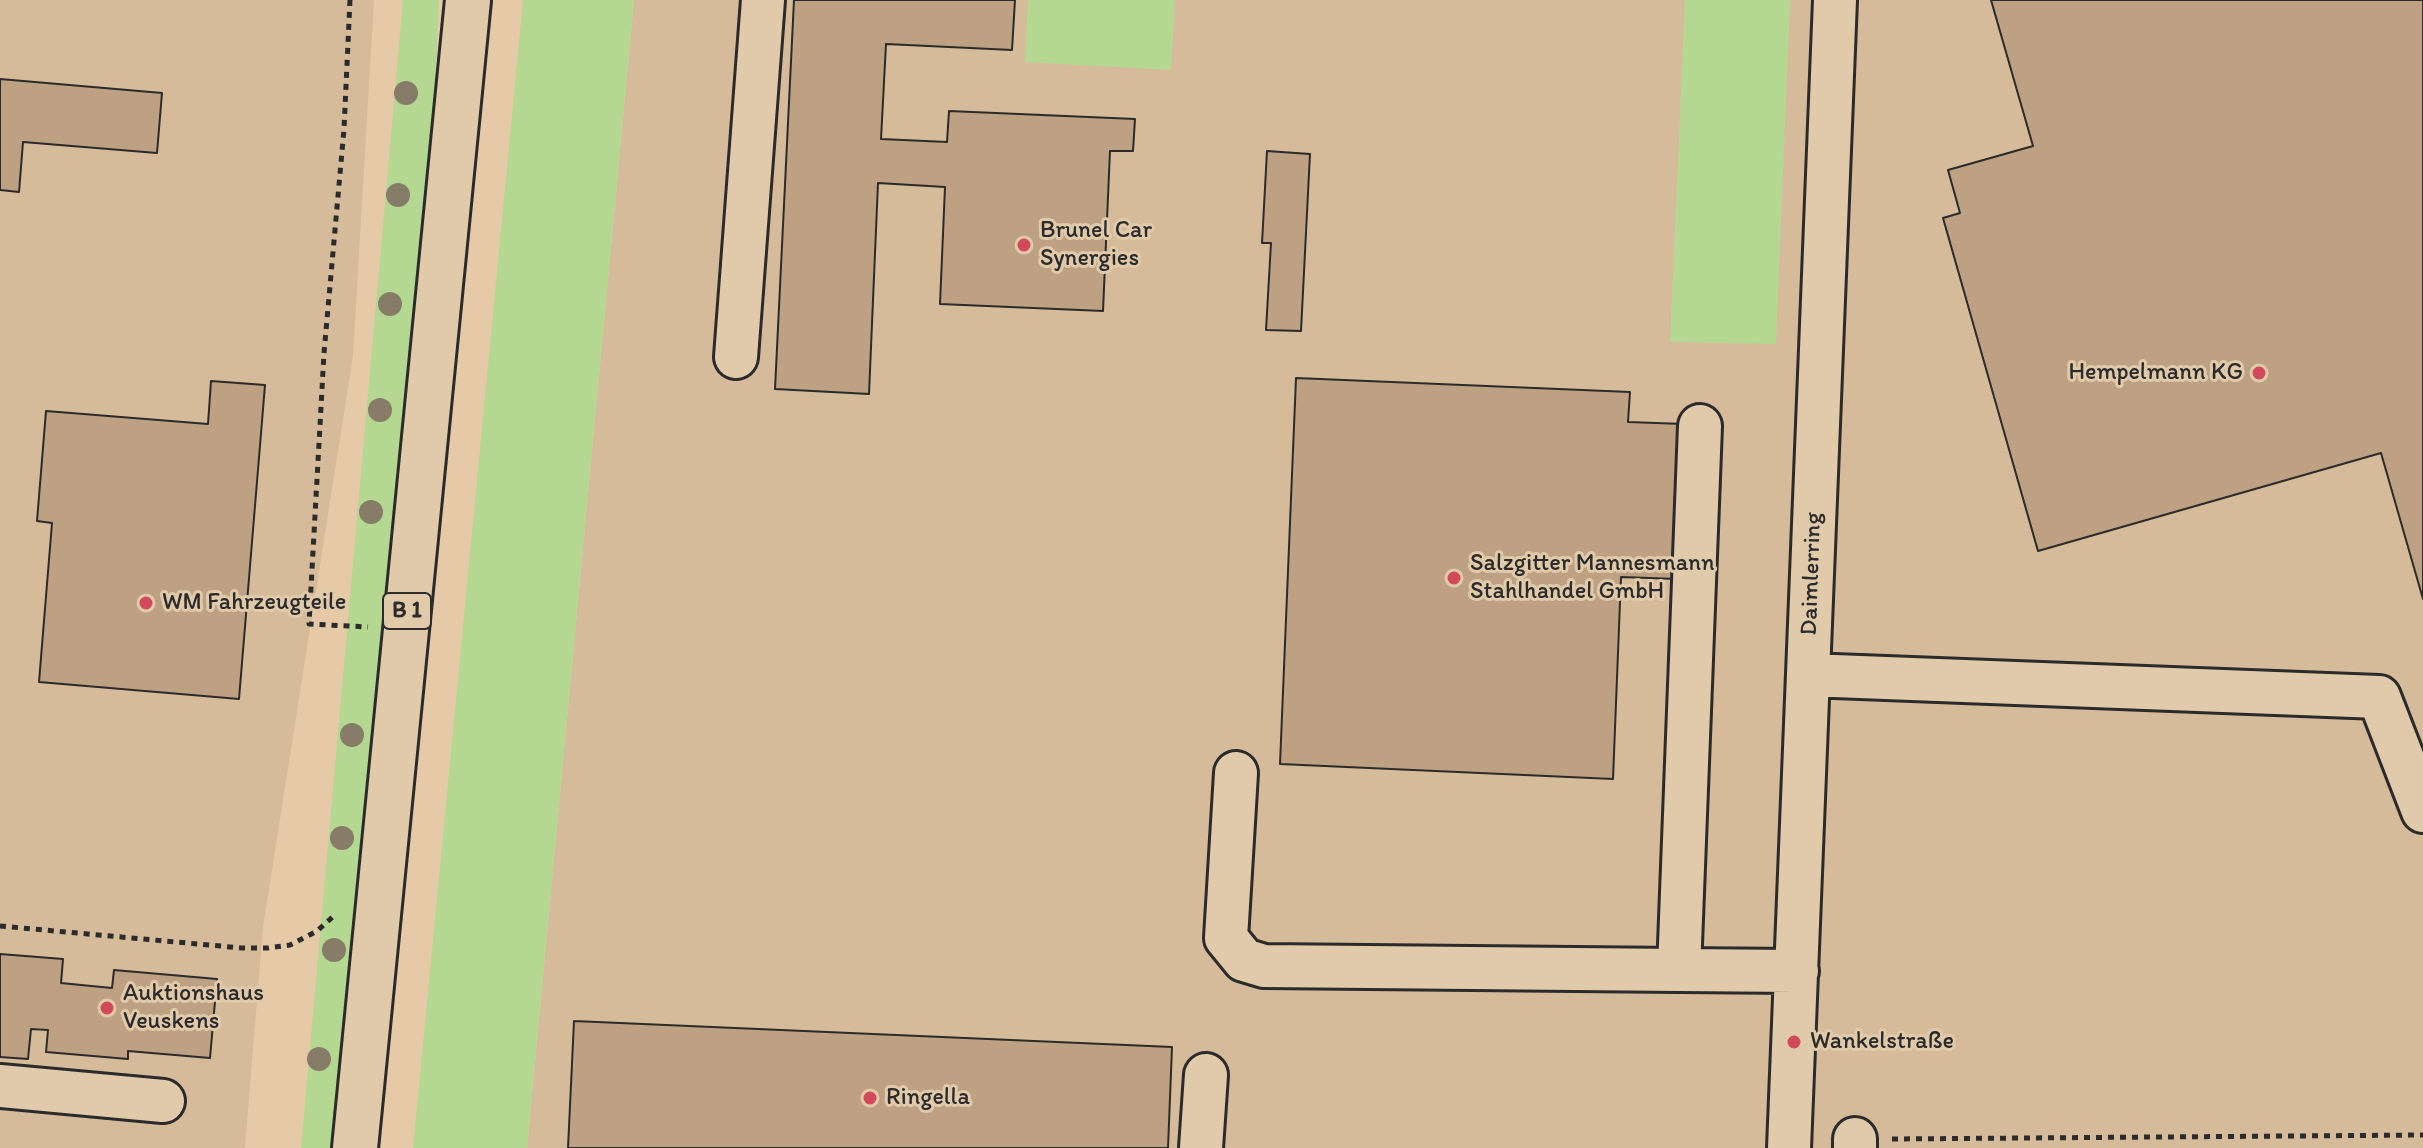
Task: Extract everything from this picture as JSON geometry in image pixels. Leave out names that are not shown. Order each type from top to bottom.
[{"type":"main road","name":"B 1","points":[[460,0],[461,74]]},
{"type":"main road","name":"B 1","points":[[355,1148],[468,0]]},
{"type":"street","points":[[736,357],[763,0]]},
{"type":"street","name":"Daimlerring","points":[[1789,1148],[1835,0]]},
{"type":"street","points":[[1679,970],[1700,426]]},
{"type":"street","points":[[1808,675],[2379,697],[2423,811]]},
{"type":"street","points":[[1236,773],[1226,938],[1244,960],[1264,966],[1797,971]]},
{"type":"street","points":[[1201,1148],[1206,1075]]},
{"type":"street","points":[[0,1086],[163,1101]]},
{"type":"path","points":[[350,0],[344,129],[324,353],[309,624],[405,631]]},
{"type":"path","points":[[0,926],[268,948],[290,945],[317,931],[342,909]]},
{"type":"path","points":[[1855,1144],[2423,1135]]},
{"type":"shaded area","points":[[0,0],[374,0],[353,356],[263,927],[245,1148],[0,1148]]},
{"type":"shaded area","points":[[634,0],[2423,0],[2423,1148],[527,1148]]},
{"type":"green space","points":[[403,0],[439,0],[433,140],[337,1148],[301,1148]]},
{"type":"green space","points":[[523,0],[634,0],[527,1148],[413,1148]]},
{"type":"green space","points":[[1028,0],[1175,0],[1171,70],[1025,62]]},
{"type":"green space","points":[[1685,0],[1790,0],[1776,344],[1670,342]]},
{"type":"building","name":"Brunel Car Synergies","points":[[794,0],[1015,0],[1012,50],[886,44],[881,139],[947,142],[949,111],[1135,119],[1133,151],[1110,151],[1103,311],[940,304],[945,187],[878,183],[869,394],[775,389]]},
{"type":"building","points":[[1991,0],[2423,0],[2423,599],[2381,453],[2038,551],[1943,218],[1960,213],[1948,170],[2033,146]]},
{"type":"building","points":[[0,79],[162,93],[157,153],[23,142],[19,192],[0,190]]},
{"type":"building","points":[[1267,151],[1310,154],[1301,331],[1266,330],[1271,243],[1262,243]]},
{"type":"building","name":"Salzgitter Mannesmann Stahlhandel GmbH","points":[[1296,378],[1630,392],[1628,422],[1684,424],[1677,579],[1621,577],[1613,779],[1280,764]]},
{"type":"building","name":"WM Fahrzeugteile","points":[[211,381],[265,385],[239,699],[39,682],[52,523],[37,521],[46,411],[208,424]]},
{"type":"building","name":"Auktionshaus Veuskens","points":[[0,954],[63,959],[61,983],[112,988],[114,970],[217,979],[210,1058],[128,1051],[128,1059],[46,1052],[48,1030],[31,1029],[28,1059],[0,1057]]},
{"type":"building","name":"Ringella","points":[[574,1021],[1172,1047],[1168,1148],[568,1148]]},
{"type":"place","name":"Brunel Car Synergies","points":[[1024,245]]},
{"type":"place","name":"Hempelmann KG","points":[[2259,373]]},
{"type":"place","name":"Salzgitter Mannesmann Stahlhandel GmbH","points":[[1454,578]]},
{"type":"place","name":"WM Fahrzeugteile","points":[[146,603]]},
{"type":"place","name":"Auktionshaus Veuskens","points":[[107,1008]]},
{"type":"place","name":"Wankelstraße","points":[[1794,1042]]},
{"type":"place","name":"Ringella","points":[[870,1098]]}]
